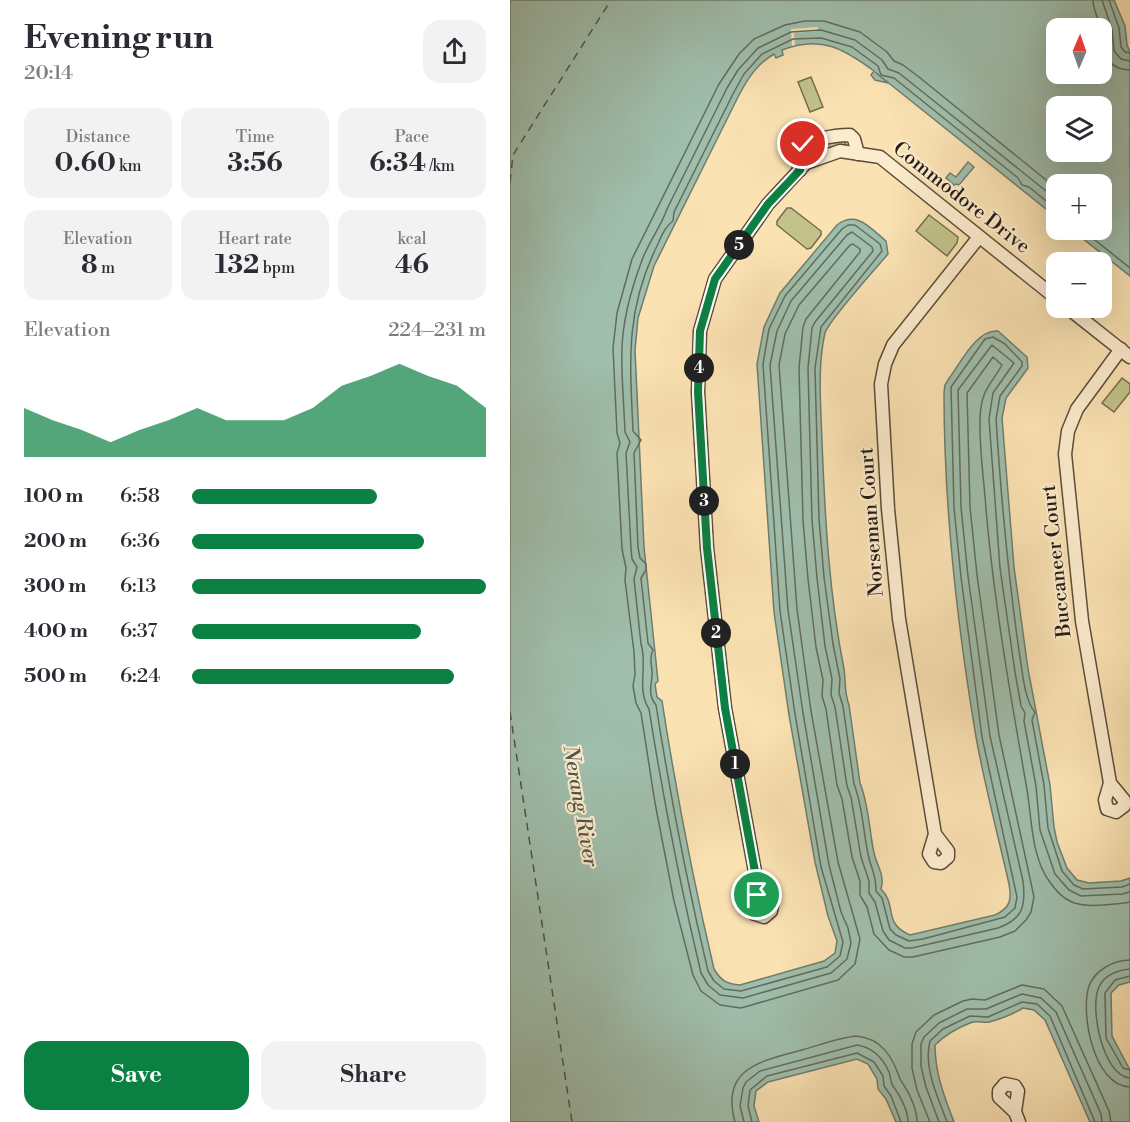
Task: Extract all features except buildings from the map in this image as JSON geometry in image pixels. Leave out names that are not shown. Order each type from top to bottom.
[{"type":"street","points":[[800,170],[795,152],[803,144],[838,135],[850,135],[854,139],[858,154]]},
{"type":"street","name":"Commodore Drive","points":[[758,888],[725,708],[708,559],[698,392],[700,331],[715,279],[768,204],[806,163],[840,151],[880,157],[1046,290]]},
{"type":"street","name":"Norseman Court","points":[[935,834],[899,619],[888,509],[882,384],[885,364],[893,345],[979,237]]},
{"type":"street","points":[[1081,318],[1125,353]]},
{"type":"street","name":"Buccaneer Court","points":[[1110,783],[1082,621],[1065,454],[1068,431],[1077,409],[1125,353]]},
{"type":"green space","points":[[811,77],[823,107],[810,112],[798,82]]},
{"type":"green space","points":[[844,141],[846,145],[803,156],[803,152],[823,144]]},
{"type":"green space","points":[[787,208],[791,208],[821,231],[821,235],[811,248],[807,249],[777,225],[777,221]]},
{"type":"green space","points":[[929,215],[958,237],[957,243],[947,256],[916,231]]},
{"type":"green space","points":[[1122,378],[1130,384],[1130,392],[1114,412],[1102,403]]},
{"type":"water","name":"Nerang River","points":[[510,0],[1114,0],[1125,26],[1130,52],[1130,276],[1112,262],[1112,252],[1100,252],[1085,240],[1112,240],[1112,174],[1046,174],[1046,209],[875,72],[888,83],[875,80],[871,75],[874,71],[841,50],[820,44],[808,44],[782,50],[783,55],[776,58],[774,54],[754,72],[742,89],[654,266],[638,318],[635,350],[644,547],[658,681],[655,684],[657,697],[662,701],[699,902],[714,969],[719,976],[731,984],[740,985],[824,961],[835,953],[837,941],[828,916],[815,862],[789,715],[774,612],[757,364],[764,327],[780,293],[837,225],[851,219],[863,222],[886,241],[888,254],[828,326],[825,333],[821,359],[820,401],[828,556],[860,783],[874,853],[881,875],[881,889],[889,902],[893,920],[901,930],[910,935],[995,915],[1007,906],[1010,899],[1009,884],[976,737],[963,652],[946,479],[945,385],[964,355],[976,341],[990,332],[998,331],[1027,357],[1028,368],[1006,398],[1002,418],[1014,567],[1028,669],[1050,785],[1057,842],[1067,868],[1077,880],[1089,883],[1121,881],[1130,878],[1130,982],[1119,985],[1111,993],[1112,1036],[1130,1070],[1130,1122],[1090,1122],[1045,1020],[1034,1010],[1023,1008],[993,1021],[965,1025],[935,1045],[938,1075],[954,1122],[896,1122],[886,1099],[878,1089],[877,1079],[868,1064],[857,1059],[768,1082],[756,1091],[754,1106],[759,1122],[510,1122]]},
{"type":"water","points":[[968,162],[974,167],[959,185],[954,185],[946,178],[950,173],[956,177]]},
{"type":"pier","points":[[818,27],[818,31],[794,33],[795,45],[792,46],[791,29]]},
{"type":"ferry route","points":[[510,182],[513,155],[611,0]]},
{"type":"ferry route","points":[[510,712],[572,1122]]},
{"type":"route","points":[[757,895],[758,888],[725,708],[707,548],[698,392],[700,331],[715,279],[768,204],[800,170],[795,152],[803,144]]}]
